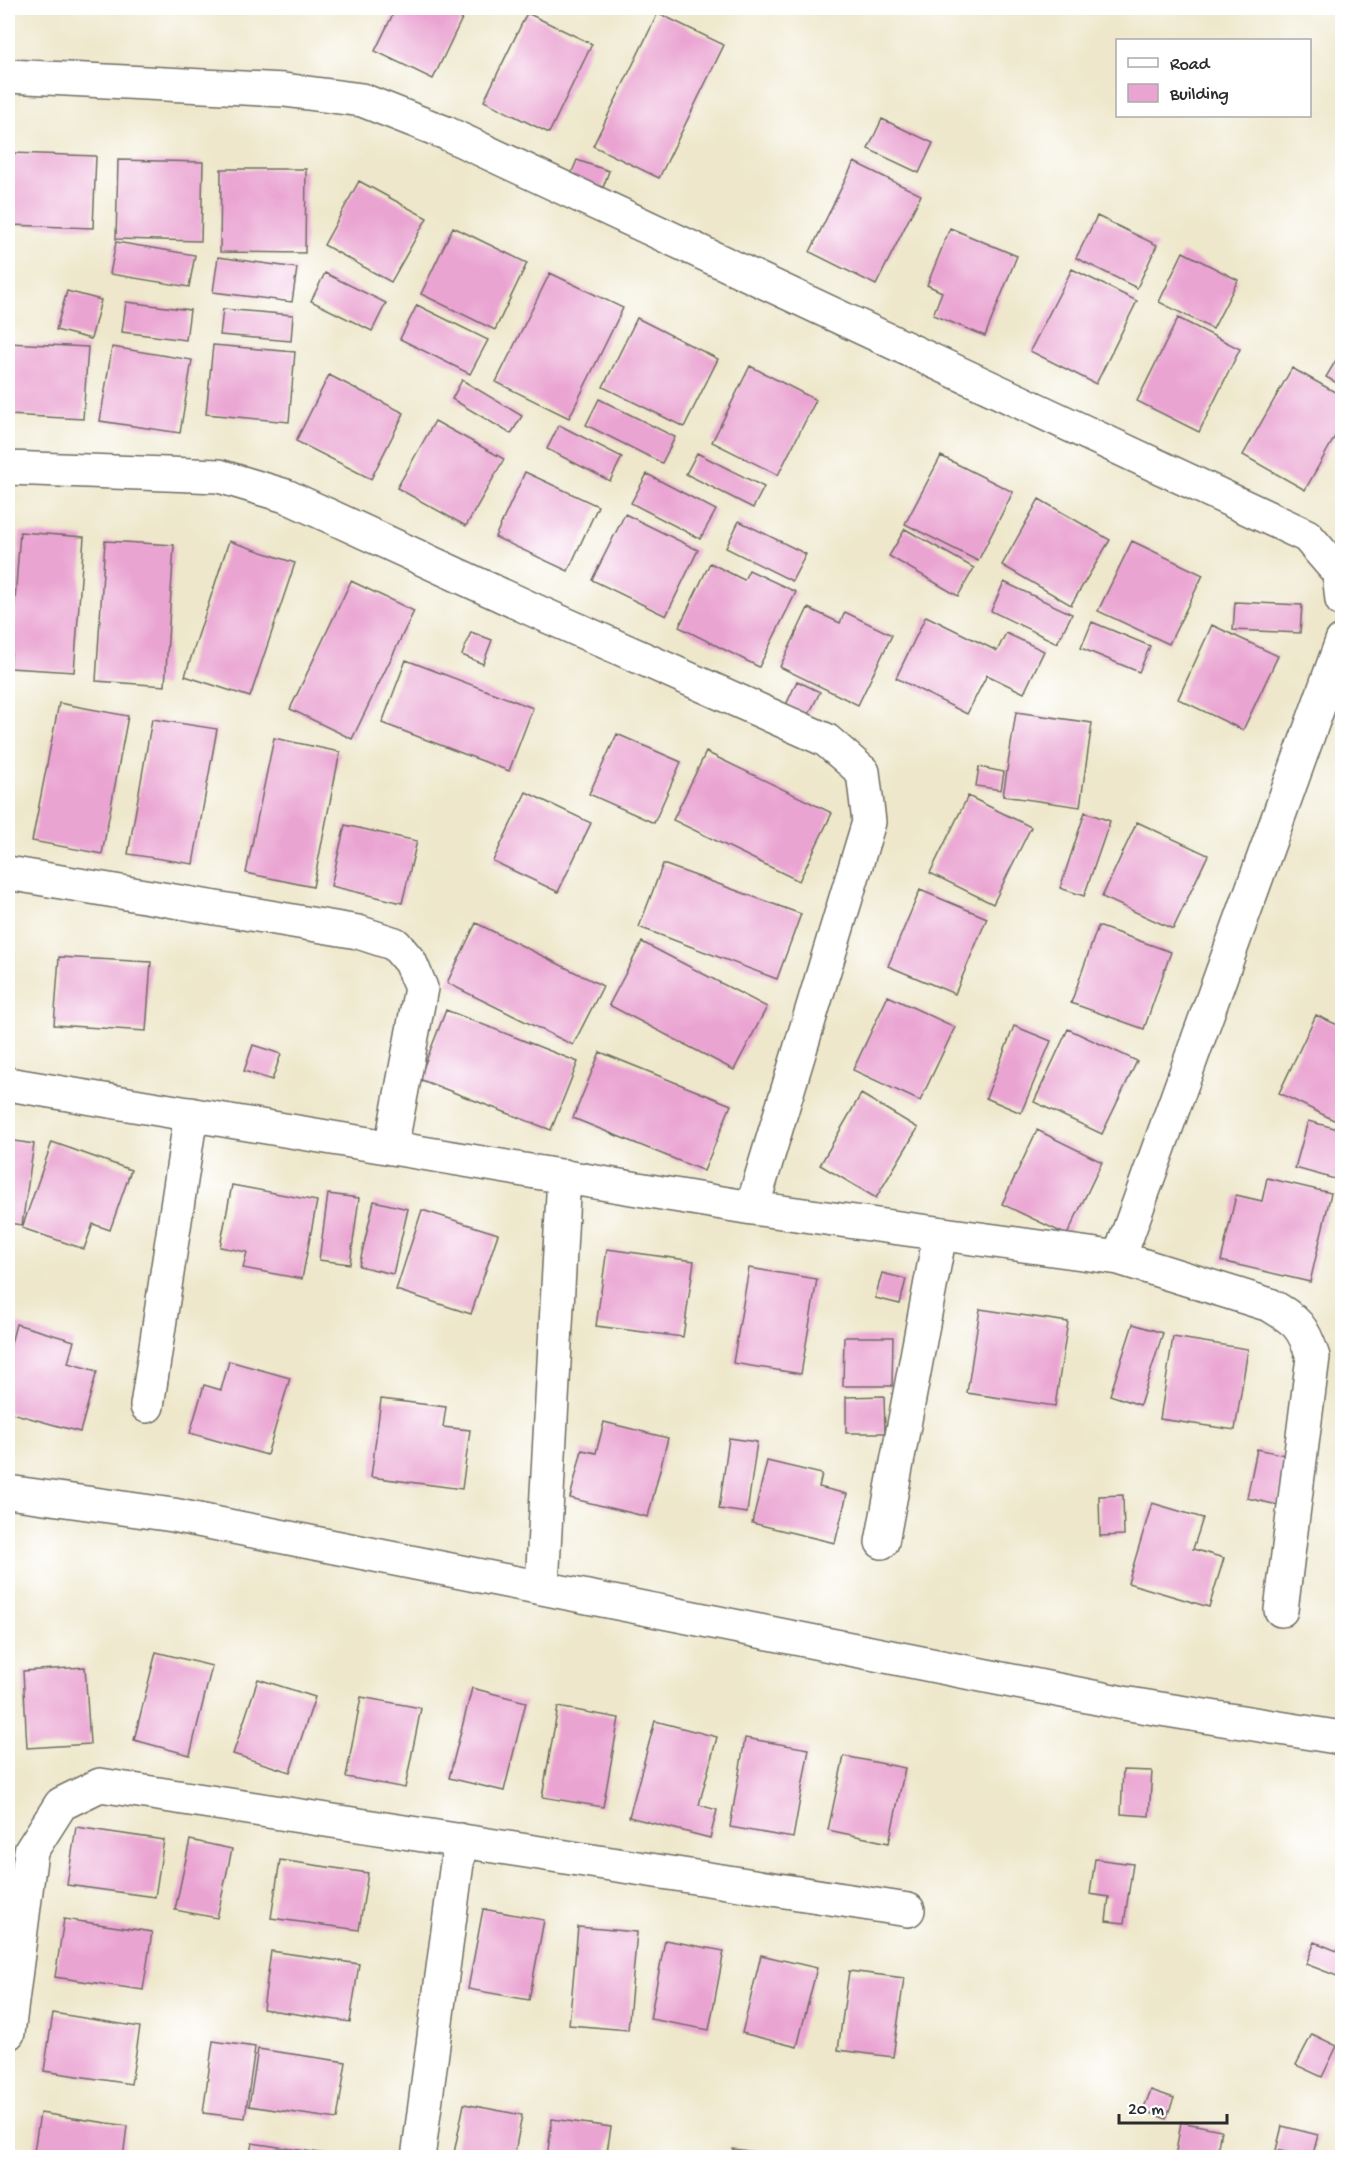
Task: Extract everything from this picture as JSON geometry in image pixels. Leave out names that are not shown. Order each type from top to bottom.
[{"type":"street","points":[[8,76],[284,90],[362,100],[447,133],[1307,536],[1339,573],[1342,600]]},
{"type":"street","points":[[8,468],[219,476],[286,496],[538,612],[826,740],[863,772],[869,822],[752,1208]]},
{"type":"street","points":[[1119,1258],[1342,641]]},
{"type":"street","points":[[8,873],[358,932],[395,944],[410,962],[421,988],[390,1148]]},
{"type":"street","points":[[8,1084],[752,1208],[1119,1258],[1269,1305],[1291,1317],[1305,1334],[1313,1357],[1281,1610]]},
{"type":"street","points":[[147,1406],[190,1114]]},
{"type":"street","points":[[542,1587],[564,1176]]},
{"type":"street","points":[[882,1542],[940,1233]]},
{"type":"street","points":[[8,1492],[173,1515],[1123,1703],[1342,1738]]},
{"type":"street","points":[[8,2033],[32,1851],[61,1804],[100,1785],[908,1910]]},
{"type":"street","points":[[418,2157],[460,1840]]},
{"type":"building","points":[[396,8],[467,8],[433,79],[375,51]]},
{"type":"building","points":[[527,13],[592,44],[549,133],[484,101]]},
{"type":"building","points":[[658,13],[724,45],[659,178],[593,146]]},
{"type":"building","points":[[882,119],[933,143],[919,173],[868,149]]},
{"type":"building","points":[[12,153],[96,156],[93,228],[9,225]]},
{"type":"building","points":[[118,160],[203,162],[201,241],[116,239]]},
{"type":"building","points":[[577,160],[609,171],[600,196],[567,184]]},
{"type":"building","points":[[854,162],[921,195],[876,285],[810,252]]},
{"type":"building","points":[[221,169],[306,169],[305,253],[220,252]]},
{"type":"building","points":[[359,181],[427,218],[391,282],[324,245]]},
{"type":"building","points":[[1097,216],[1157,245],[1137,288],[1076,258]]},
{"type":"building","points":[[453,227],[527,263],[495,330],[421,294]]},
{"type":"building","points":[[950,228],[1017,256],[985,336],[933,315],[942,292],[927,285]]},
{"type":"building","points":[[116,242],[195,255],[189,287],[110,274]]},
{"type":"building","points":[[1183,252],[1238,280],[1213,329],[1159,302]]},
{"type":"building","points":[[218,257],[297,268],[292,302],[213,292]]},
{"type":"building","points":[[1072,269],[1137,301],[1096,384],[1030,351]]},
{"type":"building","points":[[325,273],[386,303],[372,331],[311,301]]},
{"type":"building","points":[[550,273],[623,308],[569,418],[496,382]]},
{"type":"building","points":[[67,291],[101,300],[91,339],[56,330]]},
{"type":"building","points":[[126,302],[190,310],[186,340],[122,332]]},
{"type":"building","points":[[417,305],[488,340],[470,374],[400,339]]},
{"type":"building","points":[[223,309],[293,315],[291,341],[220,335]]},
{"type":"building","points":[[637,318],[718,359],[684,427],[603,387]]},
{"type":"building","points":[[1178,318],[1240,349],[1199,432],[1137,401]]},
{"type":"building","points":[[8,343],[88,347],[83,419],[8,415]]},
{"type":"building","points":[[213,345],[295,352],[289,422],[206,414]]},
{"type":"building","points":[[112,347],[192,360],[180,433],[100,421]]},
{"type":"building","points":[[1342,350],[1342,386],[1326,377]]},
{"type":"building","points":[[750,366],[816,400],[778,475],[712,442]]},
{"type":"building","points":[[1292,368],[1342,396],[1342,424],[1305,490],[1243,455]]},
{"type":"building","points":[[329,375],[404,413],[371,479],[296,441]]},
{"type":"building","points":[[462,380],[522,416],[511,434],[452,399]]},
{"type":"building","points":[[599,399],[675,437],[662,463],[586,425]]},
{"type":"building","points":[[435,421],[504,459],[466,526],[397,488]]},
{"type":"building","points":[[559,425],[622,457],[610,481],[547,449]]},
{"type":"building","points":[[697,453],[764,487],[753,508],[686,474]]},
{"type":"building","points":[[941,456],[1013,492],[978,561],[905,524]]},
{"type":"building","points":[[525,472],[598,506],[568,571],[495,537]]},
{"type":"building","points":[[647,474],[716,510],[700,539],[631,503]]},
{"type":"building","points":[[1039,499],[1110,540],[1071,605],[1002,565]]},
{"type":"building","points":[[625,514],[698,550],[666,616],[592,580]]},
{"type":"building","points":[[739,521],[806,554],[792,581],[726,548]]},
{"type":"building","points":[[905,529],[974,568],[958,596],[889,556]]},
{"type":"building","points":[[20,532],[84,537],[74,672],[10,668]]},
{"type":"building","points":[[105,541],[174,545],[165,686],[96,681]]},
{"type":"building","points":[[229,541],[295,563],[250,697],[185,676]]},
{"type":"building","points":[[1132,541],[1203,575],[1169,644],[1098,611]]},
{"type":"building","points":[[710,563],[744,580],[749,570],[796,592],[759,667],[679,627]]},
{"type":"building","points":[[351,581],[414,611],[352,739],[290,709]]},
{"type":"building","points":[[1004,582],[1072,614],[1057,643],[991,611]]},
{"type":"building","points":[[1235,602],[1302,605],[1300,633],[1233,630]]},
{"type":"building","points":[[808,608],[840,623],[845,612],[892,635],[858,705],[780,667]]},
{"type":"building","points":[[926,616],[997,651],[1006,633],[1044,651],[1024,693],[987,675],[967,714],[896,678]]},
{"type":"building","points":[[1092,622],[1150,646],[1139,672],[1081,648]]},
{"type":"building","points":[[1212,625],[1278,656],[1243,730],[1178,699]]},
{"type":"building","points":[[471,632],[492,640],[483,664],[462,655]]},
{"type":"building","points":[[406,660],[533,708],[509,771],[382,723]]},
{"type":"building","points":[[797,681],[820,692],[808,716],[786,705]]},
{"type":"building","points":[[59,703],[128,716],[102,854],[32,841]]},
{"type":"building","points":[[1016,712],[1092,723],[1080,807],[1003,796]]},
{"type":"building","points":[[152,719],[217,729],[193,864],[128,854]]},
{"type":"building","points":[[617,734],[681,762],[654,823],[589,794]]},
{"type":"building","points":[[274,738],[340,752],[313,887],[246,873]]},
{"type":"building","points":[[706,752],[832,813],[799,881],[673,820]]},
{"type":"building","points":[[979,767],[1004,772],[1001,790],[976,786]]},
{"type":"building","points":[[526,792],[591,823],[558,892],[493,861]]},
{"type":"building","points":[[968,796],[1031,827],[993,904],[930,873]]},
{"type":"building","points":[[1085,812],[1110,821],[1084,896],[1060,888]]},
{"type":"building","points":[[1137,822],[1208,855],[1173,929],[1102,897]]},
{"type":"building","points":[[345,825],[417,841],[402,903],[331,886]]},
{"type":"building","points":[[663,864],[801,914],[777,979],[639,927]]},
{"type":"building","points":[[920,890],[987,918],[955,994],[888,966]]},
{"type":"building","points":[[476,923],[603,986],[573,1045],[447,983]]},
{"type":"building","points":[[1098,926],[1171,952],[1144,1029],[1071,1003]]},
{"type":"building","points":[[642,942],[767,1007],[734,1070],[609,1005]]},
{"type":"building","points":[[59,957],[151,962],[146,1031],[54,1025]]},
{"type":"building","points":[[888,996],[955,1027],[920,1101],[853,1070]]},
{"type":"building","points":[[446,1010],[578,1062],[551,1130],[419,1079]]},
{"type":"building","points":[[1316,1015],[1342,1027],[1342,1124],[1279,1093]]},
{"type":"building","points":[[1014,1026],[1051,1041],[1021,1113],[986,1098]]},
{"type":"building","points":[[1068,1029],[1137,1061],[1102,1134],[1034,1102]]},
{"type":"building","points":[[253,1045],[281,1054],[272,1080],[244,1071]]},
{"type":"building","points":[[600,1052],[731,1105],[704,1171],[573,1118]]},
{"type":"building","points":[[861,1094],[918,1128],[876,1198],[820,1165]]},
{"type":"building","points":[[1308,1121],[1342,1130],[1342,1181],[1295,1168]]},
{"type":"building","points":[[1037,1130],[1102,1162],[1067,1235],[1002,1204]]},
{"type":"building","points":[[8,1140],[34,1144],[22,1225],[8,1223]]},
{"type":"building","points":[[52,1142],[131,1170],[110,1230],[93,1224],[84,1249],[22,1228]]},
{"type":"building","points":[[1267,1178],[1331,1193],[1310,1282],[1221,1261],[1236,1195],[1262,1201]]},
{"type":"building","points":[[232,1185],[317,1201],[302,1279],[243,1268],[247,1252],[220,1247]]},
{"type":"building","points":[[328,1194],[359,1198],[350,1264],[319,1260]]},
{"type":"building","points":[[374,1201],[408,1209],[393,1274],[359,1266]]},
{"type":"building","points":[[422,1210],[498,1234],[471,1314],[396,1290]]},
{"type":"building","points":[[607,1249],[694,1261],[683,1337],[596,1326]]},
{"type":"building","points":[[749,1268],[817,1279],[801,1374],[733,1363]]},
{"type":"building","points":[[882,1273],[906,1279],[900,1304],[875,1298]]},
{"type":"building","points":[[980,1309],[1068,1322],[1055,1406],[967,1393]]},
{"type":"building","points":[[16,1324],[74,1341],[68,1363],[97,1371],[80,1432],[8,1412],[8,1355]]},
{"type":"building","points":[[1133,1324],[1163,1333],[1140,1405],[1110,1395]]},
{"type":"building","points":[[844,1337],[893,1337],[892,1386],[843,1386]]},
{"type":"building","points":[[1173,1337],[1248,1349],[1235,1430],[1160,1419]]},
{"type":"building","points":[[229,1361],[290,1378],[267,1455],[190,1433],[204,1385],[221,1390]]},
{"type":"building","points":[[884,1396],[885,1433],[846,1433],[846,1397]]},
{"type":"building","points":[[381,1399],[446,1407],[443,1427],[470,1430],[462,1489],[371,1477]]},
{"type":"building","points":[[604,1422],[668,1438],[648,1517],[570,1498],[582,1450],[596,1453]]},
{"type":"building","points":[[729,1438],[757,1442],[747,1513],[719,1509]]},
{"type":"building","points":[[1257,1449],[1289,1456],[1278,1505],[1247,1498]]},
{"type":"building","points":[[767,1461],[822,1474],[819,1487],[847,1494],[835,1543],[752,1523]]},
{"type":"building","points":[[1123,1495],[1124,1535],[1100,1536],[1099,1496]]},
{"type":"building","points":[[1152,1503],[1203,1518],[1193,1549],[1224,1558],[1209,1607],[1128,1583]]},
{"type":"building","points":[[156,1652],[212,1666],[190,1755],[134,1740]]},
{"type":"building","points":[[85,1667],[90,1744],[27,1748],[23,1671]]},
{"type":"building","points":[[258,1679],[315,1697],[290,1772],[233,1754]]},
{"type":"building","points":[[472,1688],[526,1702],[504,1791],[449,1778]]},
{"type":"building","points":[[361,1697],[421,1708],[405,1788],[346,1777]]},
{"type":"building","points":[[558,1707],[619,1718],[603,1807],[542,1797]]},
{"type":"building","points":[[655,1721],[717,1737],[699,1805],[717,1810],[710,1838],[629,1817]]},
{"type":"building","points":[[745,1738],[809,1749],[793,1838],[730,1827]]},
{"type":"building","points":[[844,1756],[905,1768],[889,1843],[828,1830]]},
{"type":"building","points":[[1123,1770],[1152,1771],[1149,1816],[1121,1814]]},
{"type":"building","points":[[76,1827],[164,1840],[155,1897],[67,1885]]},
{"type":"building","points":[[190,1840],[232,1849],[217,1918],[175,1910]]},
{"type":"building","points":[[1095,1859],[1133,1864],[1124,1923],[1106,1921],[1109,1897],[1090,1894]]},
{"type":"building","points":[[280,1860],[368,1873],[359,1930],[271,1918]]},
{"type":"building","points":[[483,1909],[544,1920],[529,2000],[468,1989]]},
{"type":"building","points":[[64,1919],[152,1932],[143,1990],[55,1977]]},
{"type":"building","points":[[578,1927],[637,1932],[628,2030],[569,2025]]},
{"type":"building","points":[[665,1940],[724,1951],[709,2030],[650,2019]]},
{"type":"building","points":[[1315,1942],[1342,1953],[1342,1978],[1306,1964]]},
{"type":"building","points":[[271,1951],[359,1964],[350,2022],[263,2009]]},
{"type":"building","points":[[761,1955],[817,1968],[797,2047],[742,2033]]},
{"type":"building","points":[[849,1971],[904,1978],[893,2057],[838,2050]]},
{"type":"building","points":[[53,2013],[140,2027],[131,2084],[44,2071]]},
{"type":"building","points":[[1312,2034],[1337,2046],[1322,2077],[1296,2065]]},
{"type":"building","points":[[213,2041],[255,2047],[245,2118],[203,2113]]},
{"type":"building","points":[[258,2049],[346,2062],[337,2119],[249,2106]]},
{"type":"building","points":[[1151,2090],[1174,2098],[1166,2119],[1143,2110]]},
{"type":"building","points":[[464,2104],[522,2115],[514,2158],[453,2158]]},
{"type":"building","points":[[40,2113],[127,2126],[123,2158],[33,2158]]},
{"type":"building","points":[[552,2119],[611,2127],[606,2158],[547,2158]]},
{"type":"building","points":[[1181,2122],[1221,2130],[1216,2158],[1175,2158]]},
{"type":"building","points":[[1282,2126],[1318,2135],[1312,2158],[1276,2150]]},
{"type":"building","points":[[252,2143],[339,2156],[339,2158],[249,2158]]},
{"type":"building","points":[[733,2149],[785,2156],[785,2158],[731,2158]]}]
